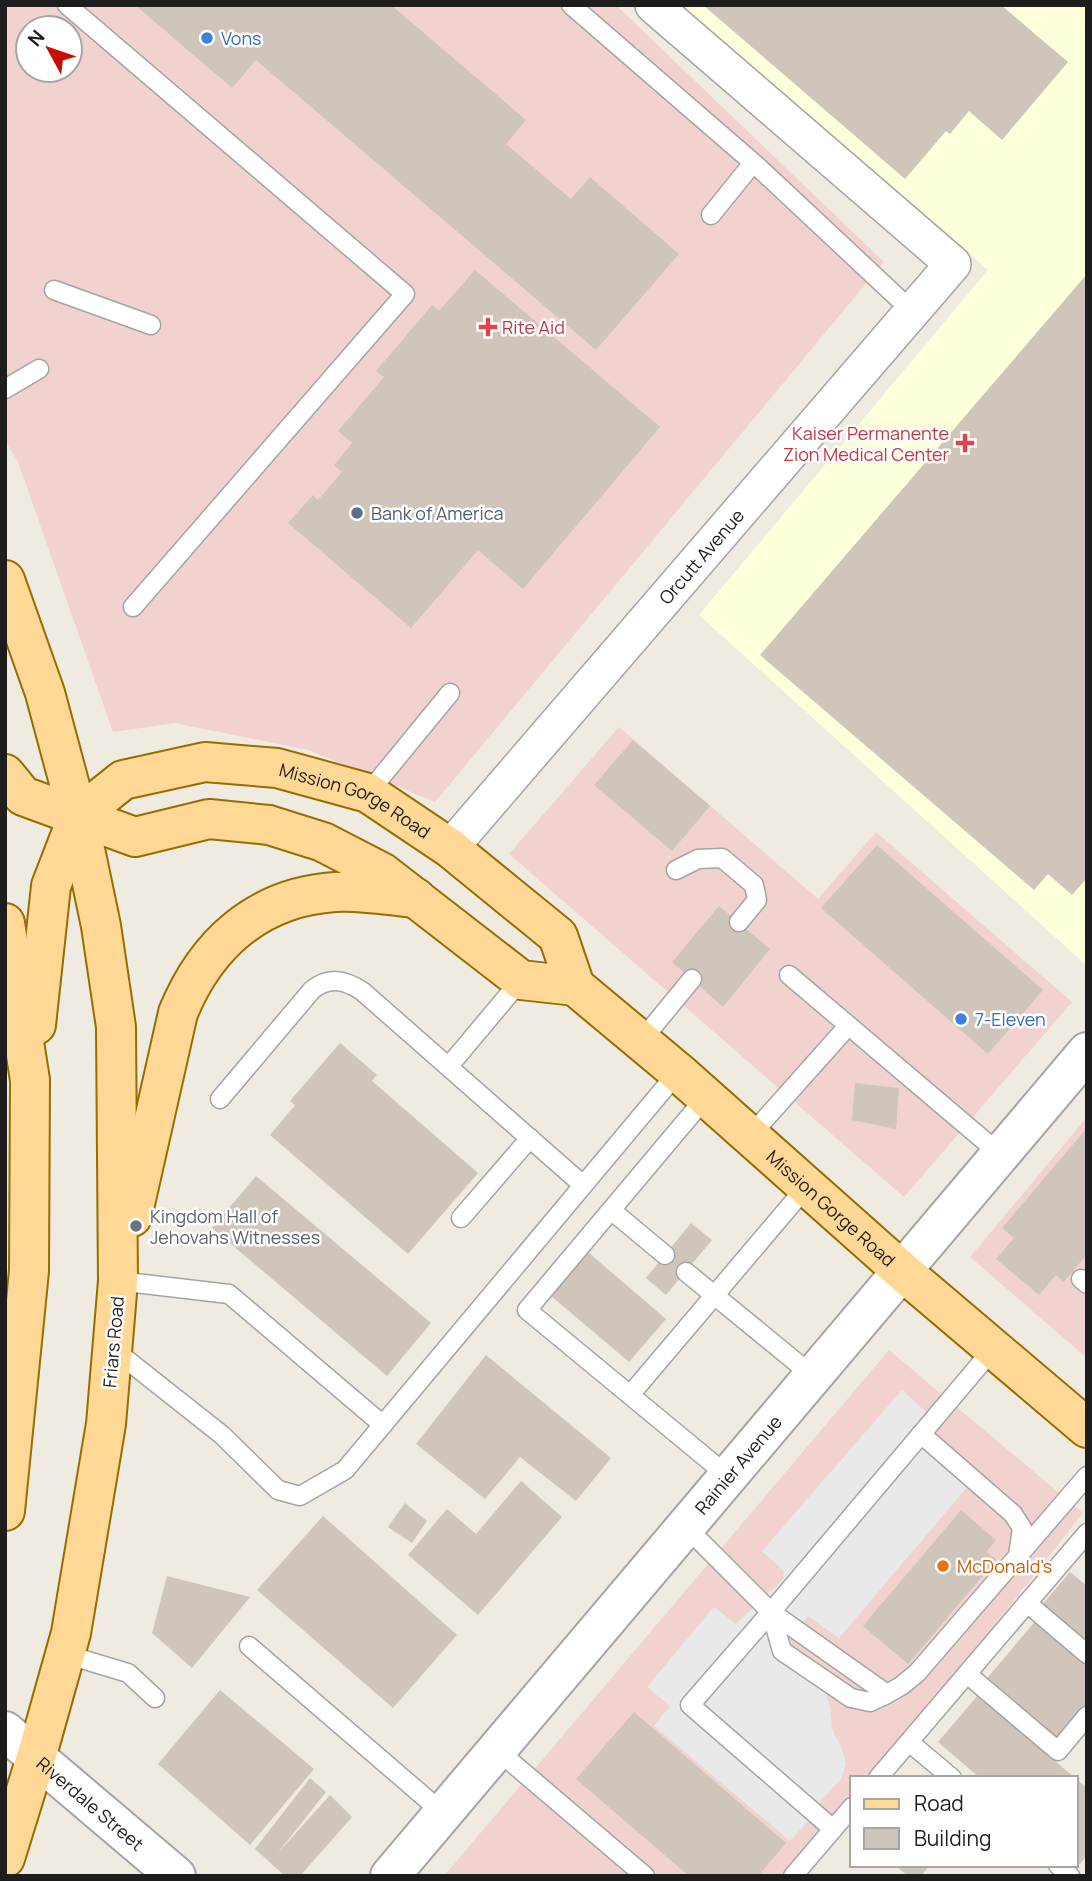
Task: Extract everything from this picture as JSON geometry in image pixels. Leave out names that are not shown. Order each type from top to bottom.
[{"type":"main road","points":[[5,580],[45,693],[78,816],[51,886],[30,1080],[29,1271],[5,1511]]},
{"type":"main road","name":"Mission Gorge Road","points":[[78,816],[123,780],[205,762],[277,768],[368,793],[450,848],[558,936],[575,986],[678,1072],[902,1271],[1087,1428]]},
{"type":"main road","points":[[5,774],[23,796],[135,837],[209,819],[269,825],[323,842],[383,873],[522,980],[575,986]]},
{"type":"main road","name":"Friars Road","points":[[5,1858],[71,1633],[106,1424],[118,1281],[116,1027],[99,911],[78,816]]},
{"type":"main road","points":[[118,1281],[178,1013],[188,987],[219,943],[240,925],[268,909],[303,897],[337,892],[416,898]]},
{"type":"main road","points":[[5,923],[30,1080]]},
{"type":"street","name":"Orcutt Avenue","points":[[450,848],[953,264],[653,5]]},
{"type":"street","name":"Rainier Avenue","points":[[390,1876],[1087,1052]]},
{"type":"street","name":"Riverdale Street","points":[[5,1731],[176,1876]]},
{"type":"lane","points":[[67,5],[405,294],[133,607]]},
{"type":"lane","points":[[571,5],[752,163],[913,312]]},
{"type":"lane","points":[[711,215],[752,163]]},
{"type":"lane","points":[[54,290],[151,325]]},
{"type":"lane","points":[[5,389],[39,369]]},
{"type":"lane","points":[[368,793],[450,693]]},
{"type":"lane","points":[[676,870],[698,859],[722,858],[754,885],[757,900],[738,922]]},
{"type":"lane","points":[[789,975],[1000,1154]]},
{"type":"lane","points":[[641,1041],[692,979]]},
{"type":"lane","points":[[449,1066],[522,980]]},
{"type":"lane","points":[[220,1098],[313,990],[327,981],[349,983],[362,991],[449,1066],[583,1185]]},
{"type":"lane","points":[[750,1136],[848,1026]]},
{"type":"lane","points":[[112,1348],[222,1435],[278,1490],[300,1496],[345,1470],[678,1072]]},
{"type":"lane","points":[[706,1097],[527,1310],[728,1476]]},
{"type":"lane","points":[[461,1218],[530,1138]]},
{"type":"lane","points":[[629,1395],[807,1186]]},
{"type":"lane","points":[[611,1210],[666,1255]]},
{"type":"lane","points":[[686,1272],[813,1376]]},
{"type":"lane","points":[[118,1281],[229,1294],[383,1425]]},
{"type":"lane","points":[[833,1829],[690,1705],[993,1349]]},
{"type":"lane","points":[[921,1434],[1013,1514],[1021,1528],[1018,1556]]},
{"type":"lane","points":[[686,1527],[771,1612],[887,1694],[917,1673],[1087,1476]]},
{"type":"lane","points":[[879,1776],[1087,1533]]},
{"type":"lane","points":[[1027,1603],[1087,1654]]},
{"type":"lane","points":[[249,1646],[443,1813]]},
{"type":"lane","points":[[65,1654],[128,1673],[155,1698]]},
{"type":"lane","points":[[967,1674],[1058,1751],[1087,1717]]},
{"type":"lane","points":[[909,1742],[950,1776]]},
{"type":"lane","points":[[497,1750],[645,1876]]},
{"type":"lane","points":[[793,1876],[850,1809]]},
{"type":"shaded area","points":[[5,5],[616,5],[884,262],[435,802],[308,750],[175,723],[113,732],[18,462],[5,440]]},
{"type":"shaded area","name":"Kaiser Permanente Zion Medical Center","points":[[682,5],[1087,5],[1086,965],[699,615],[988,270]]},
{"type":"shaded area","points":[[619,727],[818,899],[876,832],[1072,1002],[904,1197],[509,854]]},
{"type":"shaded area","points":[[1087,1117],[1087,1358],[970,1257]]},
{"type":"shaded area","points":[[889,1350],[1083,1513],[876,1776],[850,1776],[850,1807],[789,1876],[444,1876]]},
{"type":"shaded area","points":[[902,1390],[926,1412],[944,1466],[968,1486],[839,1638],[808,1616],[776,1657],[825,1692],[830,1706],[832,1729],[846,1764],[841,1779],[790,1841],[654,1726],[670,1706],[647,1687],[714,1607],[736,1624],[783,1579],[784,1571],[762,1551]]},
{"type":"building","points":[[135,5],[391,5],[526,120],[506,144],[571,199],[590,177],[679,254],[596,350],[256,60],[232,88]]},
{"type":"building","points":[[703,5],[1001,5],[1068,62],[1002,140],[969,111],[950,134],[946,131],[905,179]]},
{"type":"building","name":"Rite Aid","points":[[475,270],[660,427],[523,589],[478,550],[411,628],[288,523],[313,495],[318,500],[342,472],[334,465],[352,443],[338,431],[384,377],[376,371],[432,305],[439,311]]},
{"type":"building","points":[[1087,274],[1087,878],[1072,895],[1048,874],[1034,890],[760,655]]},
{"type":"building","points":[[633,740],[710,806],[672,851],[594,785]]},
{"type":"building","points":[[877,845],[1043,990],[988,1054],[821,908]]},
{"type":"building","points":[[719,906],[770,949],[723,1007],[672,962]]},
{"type":"building","points":[[340,1043],[377,1075],[372,1081],[478,1173],[408,1254],[270,1135],[295,1105],[290,1101]]},
{"type":"building","points":[[855,1083],[899,1088],[896,1129],[852,1120]]},
{"type":"building","points":[[1087,1128],[1087,1254],[1064,1282],[1056,1275],[1039,1295],[996,1259],[1014,1238],[1002,1228]]},
{"type":"building","points":[[256,1176],[431,1323],[387,1376],[212,1228]]},
{"type":"building","points":[[691,1223],[712,1240],[666,1295],[646,1278]]},
{"type":"building","points":[[582,1247],[666,1319],[629,1362],[544,1290]]},
{"type":"building","points":[[486,1355],[611,1458],[576,1501],[520,1457],[485,1499],[416,1444]]},
{"type":"building","points":[[521,1481],[562,1517],[478,1615],[408,1555],[447,1509],[476,1534]]},
{"type":"building","points":[[405,1503],[427,1521],[412,1543],[388,1527]]},
{"type":"building","points":[[961,1510],[996,1540],[986,1552],[996,1560],[908,1664],[863,1626]]},
{"type":"building","points":[[323,1516],[457,1635],[393,1708],[257,1590]]},
{"type":"building","points":[[1070,1572],[1087,1586],[1087,1642],[1042,1605]]},
{"type":"building","points":[[167,1576],[250,1597],[192,1668],[152,1633]]},
{"type":"building","points":[[1038,1618],[1087,1659],[1087,1708],[1055,1745],[983,1683]]},
{"type":"building","points":[[220,1690],[314,1769],[250,1845],[158,1764]]},
{"type":"building","points":[[978,1695],[1073,1776],[978,1776],[938,1742]]},
{"type":"building","points":[[634,1712],[786,1843],[758,1876],[689,1876],[576,1779]]},
{"type":"building","points":[[310,1778],[326,1792],[277,1854],[330,1795],[352,1817],[300,1876],[285,1876],[255,1849]]},
{"type":"building","points":[[1078,1781],[1087,1788],[1087,1855],[1080,1864]]},
{"type":"building","points":[[897,1867],[928,1867],[921,1876],[908,1876]]},
{"type":"place","name":"Vons","points":[[207,38]]},
{"type":"place","name":"Rite Aid","points":[[488,327]]},
{"type":"place","name":"Kaiser Permanente Zion Medical Center","points":[[965,443]]},
{"type":"place","name":"Bank of America","points":[[357,513]]},
{"type":"place","name":"7-Eleven","points":[[961,1019]]},
{"type":"place","name":"Kingdom Hall of Jehovahs Witnesses","points":[[136,1226]]},
{"type":"place","name":"McDonald's","points":[[943,1566]]}]
